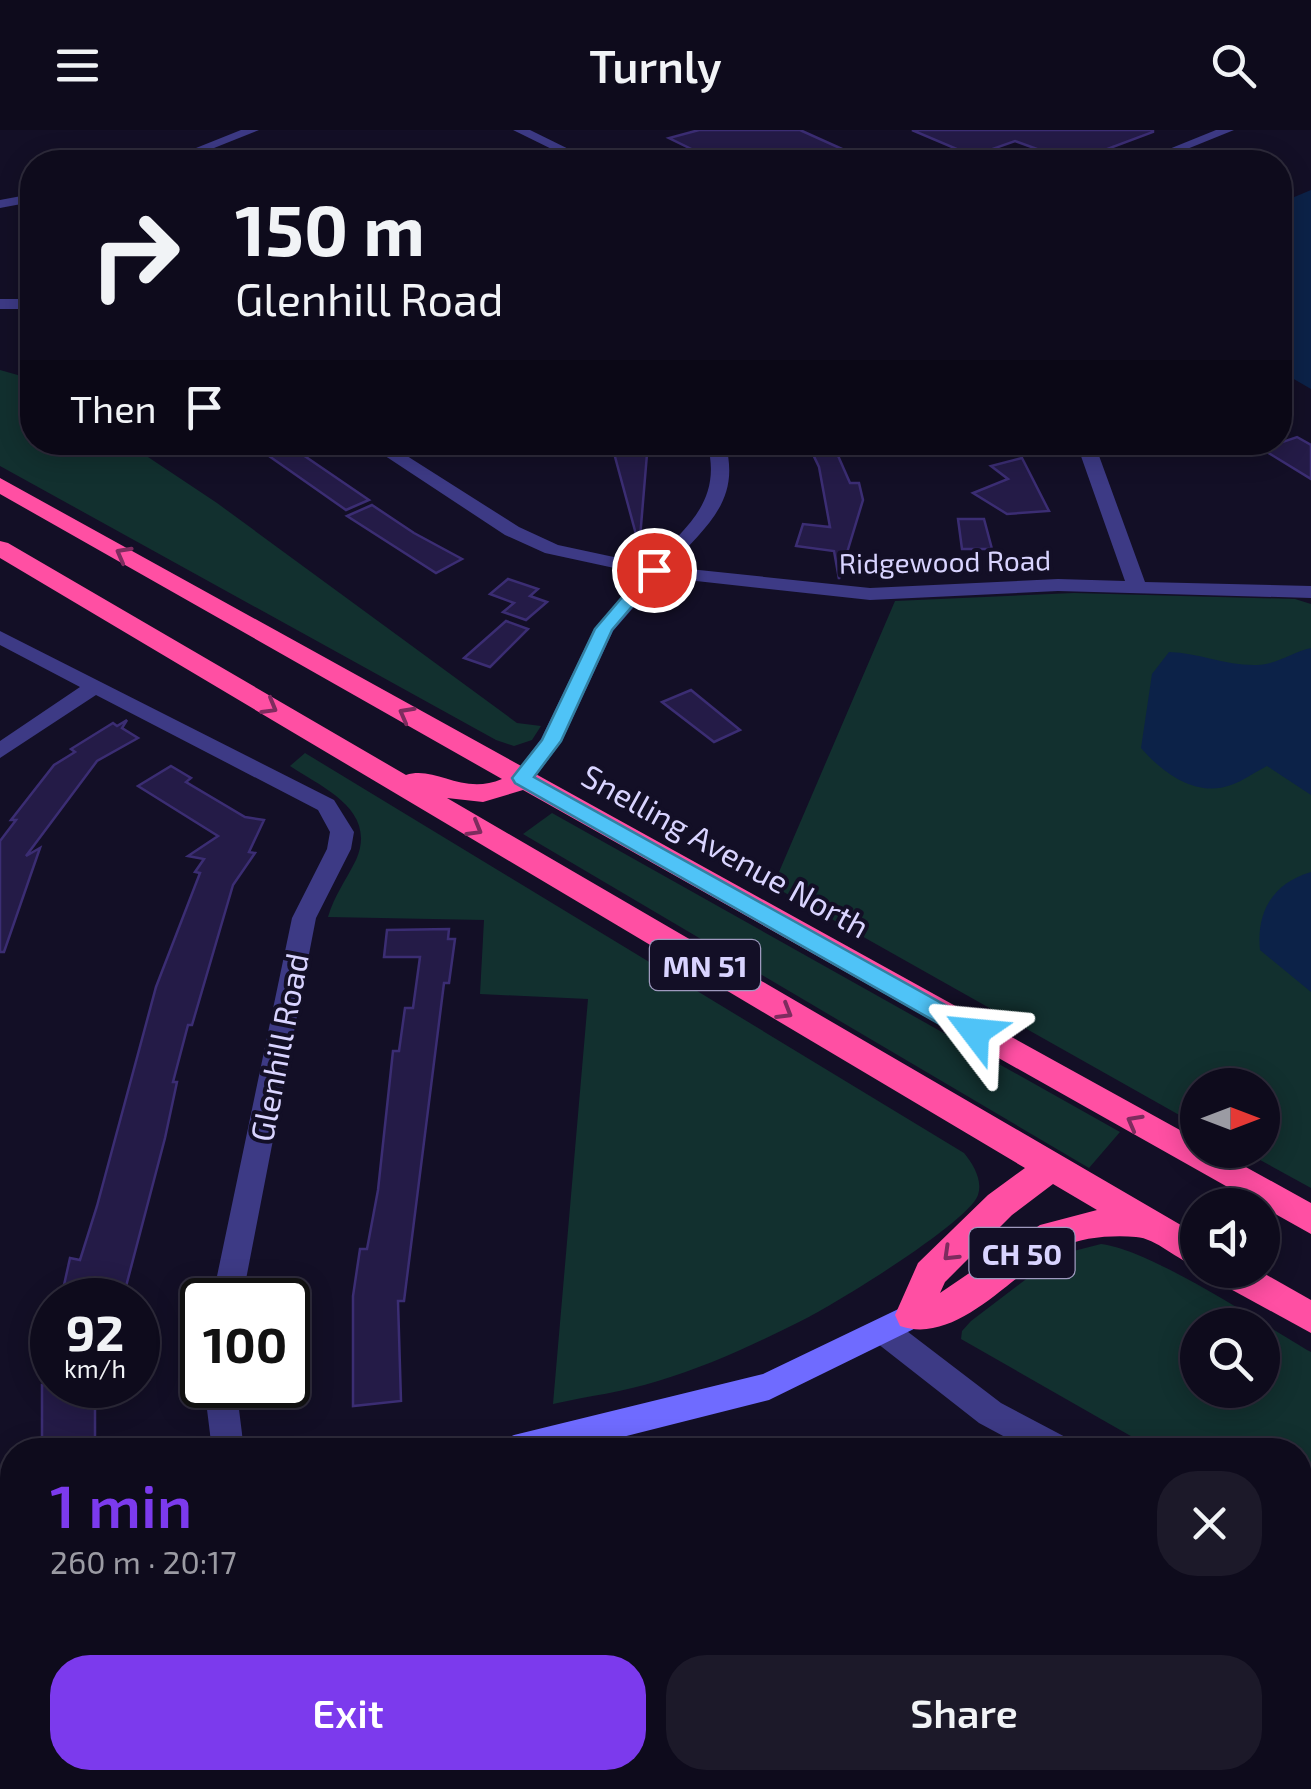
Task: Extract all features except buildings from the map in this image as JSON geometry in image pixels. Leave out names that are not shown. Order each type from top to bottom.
[{"type":"highway","name":"Snelling Avenue North","points":[[0,485],[1311,1220]]},
{"type":"highway","name":"MN 51","points":[[0,548],[1180,1243]]},
{"type":"highway","points":[[361,762],[443,790],[482,795],[502,792],[522,778]]},
{"type":"highway","name":"CH 50","points":[[899,1323],[930,1273],[1000,1206],[1050,1168]]},
{"type":"highway","name":"CH 50","points":[[899,1323],[957,1304],[1013,1258],[1052,1235],[1086,1225],[1144,1222]]},
{"type":"highway","points":[[1258,1288],[1311,1318]]},
{"type":"street","points":[[200,150],[252,130]]},
{"type":"street","points":[[519,130],[562,150]]},
{"type":"street","points":[[1176,150],[1228,130]]},
{"type":"street","name":"Ridgewood Road","points":[[392,455],[512,532],[552,549],[654,570],[870,594],[968,587],[1311,592]]},
{"type":"street","points":[[522,778],[551,741],[604,629],[715,504],[722,486],[719,455]]},
{"type":"street","points":[[1090,455],[1137,587]]},
{"type":"street","points":[[0,637],[94,688],[0,751]]},
{"type":"street","name":"Glenhill Road","points":[[94,688],[326,805],[342,832],[339,848],[304,918],[231,1278]]},
{"type":"street","points":[[899,1323],[990,1413],[1037,1438]]},
{"type":"street","name":"CH 50","points":[[562,1438],[768,1386],[899,1323]]},
{"type":"street","points":[[223,1408],[227,1438]]},
{"type":"green space","points":[[0,370],[20,376],[20,455],[145,455],[217,503],[517,723],[541,726],[532,740],[514,746],[496,740],[0,466]]},
{"type":"green space","points":[[1074,593],[1295,599],[1311,604],[1311,1188],[1275,1168],[1280,1168],[1280,1068],[1180,1068],[1180,1115],[773,886],[895,601]]},
{"type":"green space","points":[[305,753],[964,1153],[978,1178],[978,1195],[951,1224],[897,1263],[782,1330],[676,1375],[553,1404],[588,999],[480,994],[484,920],[328,917],[356,860],[360,827],[344,802],[290,766]]},
{"type":"green space","points":[[552,813],[1120,1132],[1089,1168],[523,834]]},
{"type":"green space","points":[[1101,1244],[1123,1249],[1180,1275],[1180,1288],[1203,1288],[1238,1308],[1180,1308],[1180,1408],[1280,1408],[1280,1333],[1311,1352],[1311,1438],[1134,1438],[961,1339],[962,1331],[1058,1255]]},
{"type":"water","points":[[1311,190],[1311,389],[1292,378],[1292,198]]},
{"type":"water","points":[[1311,648],[1311,795],[1267,766],[1231,785],[1193,786],[1159,766],[1141,748],[1152,674],[1169,652],[1257,665]]},
{"type":"water","points":[[1311,872],[1311,992],[1260,950],[1259,936],[1264,912],[1277,891]]},
{"type":"route","points":[[654,570],[604,629],[551,741],[522,778],[975,1032]]}]
